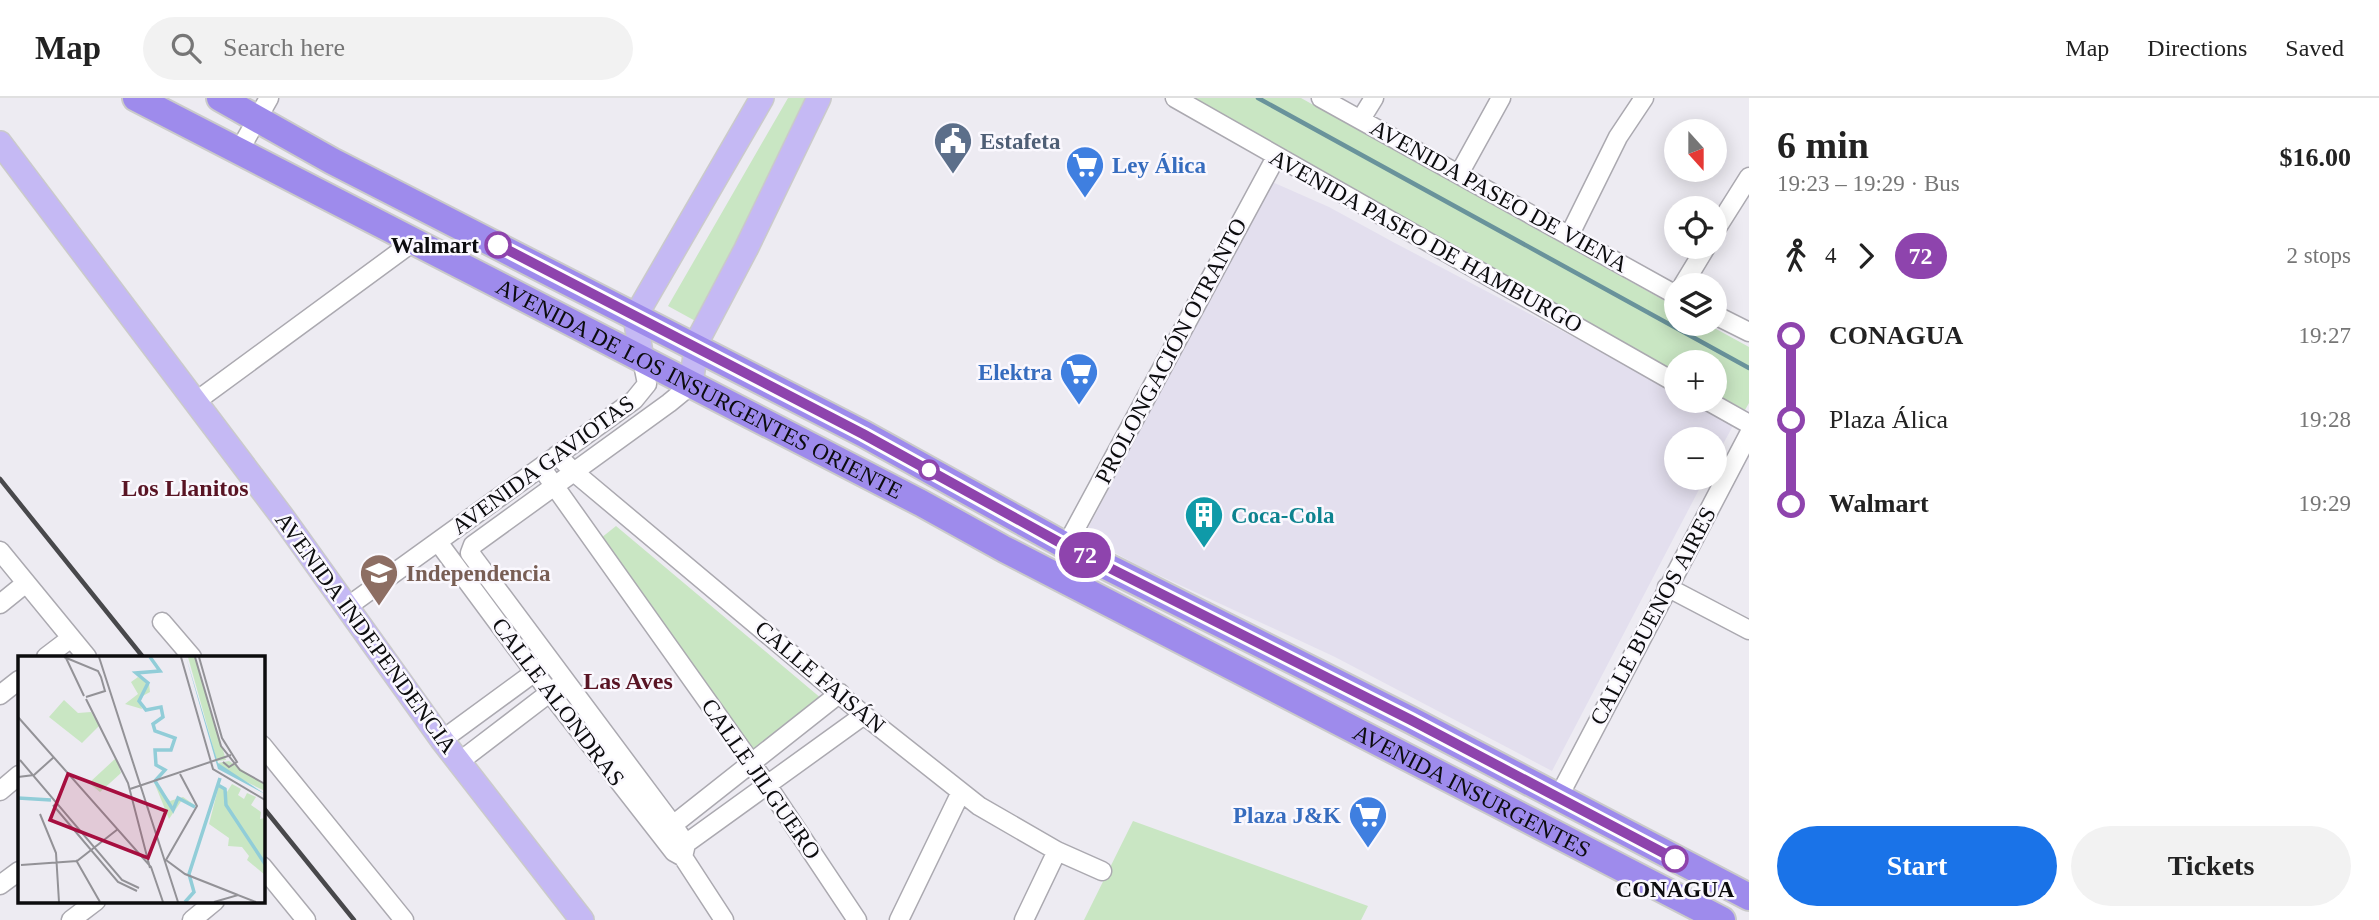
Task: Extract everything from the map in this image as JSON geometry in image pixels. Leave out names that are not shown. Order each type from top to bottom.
[{"type":"highway","name":"AVENIDA DE LOS INSURGENTES ORIENTE","points":[[136,98],[1224,662]]},
{"type":"highway","name":"AVENIDA DE LOS INSURGENTES ORIENTE","points":[[220,98],[264,108],[332,161],[701,343],[1066,546],[1238,634]]},
{"type":"highway","points":[[1224,662],[1238,634]]},
{"type":"highway","name":"AVENIDA INSURGENTES","points":[[1238,634],[1411,720],[1749,897]]},
{"type":"highway","name":"AVENIDA INSURGENTES","points":[[1224,662],[1716,918]]},
{"type":"highway","points":[[1395,750],[1411,720]]},
{"type":"highway","points":[[1446,776],[1458,769],[1467,770],[1543,801],[1558,798]]},
{"type":"highway","points":[[1716,918],[1725,885]]},
{"type":"highway","points":[[1716,918],[1730,907],[1749,912]]},
{"type":"main road","points":[[642,359],[638,312],[762,98]]},
{"type":"main road","points":[[691,384],[701,343],[819,98]]},
{"type":"main road","name":"AVENIDA INDEPENDENCIA","points":[[0,143],[284,519],[442,740],[582,920]]},
{"type":"street","name":"AVENIDA PASEO DE HAMBURGO","points":[[1175,98],[1664,376]]},
{"type":"street","name":"AVENIDA PASEO DE VIENA","points":[[1321,98],[1664,288]]},
{"type":"street","points":[[1361,119],[1374,98]]},
{"type":"street","points":[[1459,174],[1501,98]]},
{"type":"street","points":[[1569,236],[1618,137],[1644,98]]},
{"type":"street","points":[[239,151],[264,108]]},
{"type":"street","name":"PROLONGACIÓN OTRANTO","points":[[1066,546],[1276,157]]},
{"type":"street","points":[[1727,212],[1749,177]]},
{"type":"street","points":[[195,402],[413,242]]},
{"type":"street","points":[[1727,321],[1749,332]]},
{"type":"street","name":"AVENIDA DE LOS INSURGENTES ORIENTE","points":[[701,343],[881,433]]},
{"type":"street","name":"AVENIDA GAVIOTAS","points":[[347,607],[634,400],[643,391],[647,378],[642,359]]},
{"type":"street","name":"AVENIDA GAVIOTAS","points":[[470,553],[474,545],[669,404],[691,384]]},
{"type":"street","points":[[1727,412],[1749,424]]},
{"type":"street","name":"CALLE BUENOS AIRES","points":[[1558,798],[1749,434]]},
{"type":"street","name":"CALLE FAISÁN","points":[[557,455],[863,715],[979,806],[1057,851],[1102,871]]},
{"type":"street","name":"CALLE JILGUERO","points":[[541,467],[767,785],[858,920]]},
{"type":"street","name":"CALLE ALONDRAS","points":[[438,542],[550,693],[667,830]]},
{"type":"street","points":[[0,551],[86,656]]},
{"type":"street","name":"CALLE ALONDRAS","points":[[470,553],[566,679],[724,920]]},
{"type":"street","points":[[0,604],[26,583]]},
{"type":"street","points":[[1667,587],[1749,630]]},
{"type":"street","points":[[162,622],[191,656]]},
{"type":"street","points":[[47,656],[71,638]]},
{"type":"street","points":[[442,740],[551,659]]},
{"type":"street","points":[[459,762],[566,679]]},
{"type":"street","points":[[0,695],[18,681]]},
{"type":"street","points":[[667,830],[840,693]]},
{"type":"street","points":[[681,851],[863,715]]},
{"type":"street","points":[[264,747],[404,920]]},
{"type":"street","points":[[0,791],[18,776]]},
{"type":"street","points":[[898,920],[961,792]]},
{"type":"street","points":[[1024,920],[1057,851]]},
{"type":"street","points":[[264,868],[306,920]]},
{"type":"street","points":[[0,885],[18,872]]},
{"type":"street","points":[[71,920],[95,902]]},
{"type":"street","points":[[191,920],[214,902]]},
{"type":"shaded area","points":[[1270,181],[1329,207],[1664,385],[1664,413],[1718,413],[1735,422],[1727,437],[1727,427],[1664,427],[1664,490],[1699,490],[1552,771],[1335,657],[1141,567],[1084,536]]},
{"type":"green space","points":[[788,98],[808,98],[699,323],[668,306]]},
{"type":"green space","points":[[1187,98],[1301,98],[1664,300],[1664,336],[1727,335],[1749,347],[1749,403],[1745,410],[1727,400],[1727,350],[1664,350],[1664,365]]},
{"type":"green space","points":[[616,526],[822,699],[753,752],[601,538]]},
{"type":"green space","points":[[1133,821],[1368,906],[1361,920],[1084,920]]},
{"type":"waterway","points":[[1258,98],[1749,368]]},
{"type":"railway","points":[[0,479],[142,656]]},
{"type":"railway","points":[[264,808],[354,920]]},
{"type":"bus line","name":"72","points":[[498,245],[863,434],[1066,546],[1411,720],[1675,859]]},
{"type":"place","name":"Estafeta","points":[[953,175]]},
{"type":"place","name":"Ley Álica","points":[[1085,199]]},
{"type":"place","name":"Walmart","points":[[498,245]]},
{"type":"place","name":"Elektra","points":[[1079,406]]},
{"type":"place","name":"Coca-Cola","points":[[1204,549]]},
{"type":"place","name":"Independencia","points":[[379,607]]},
{"type":"place","name":"Plaza J&K","points":[[1368,849]]},
{"type":"place","name":"CONAGUA","points":[[1675,859]]},
{"type":"district","name":"Los Llanitos","points":[[185,488]]},
{"type":"district","name":"Las Aves","points":[[628,681]]}]
